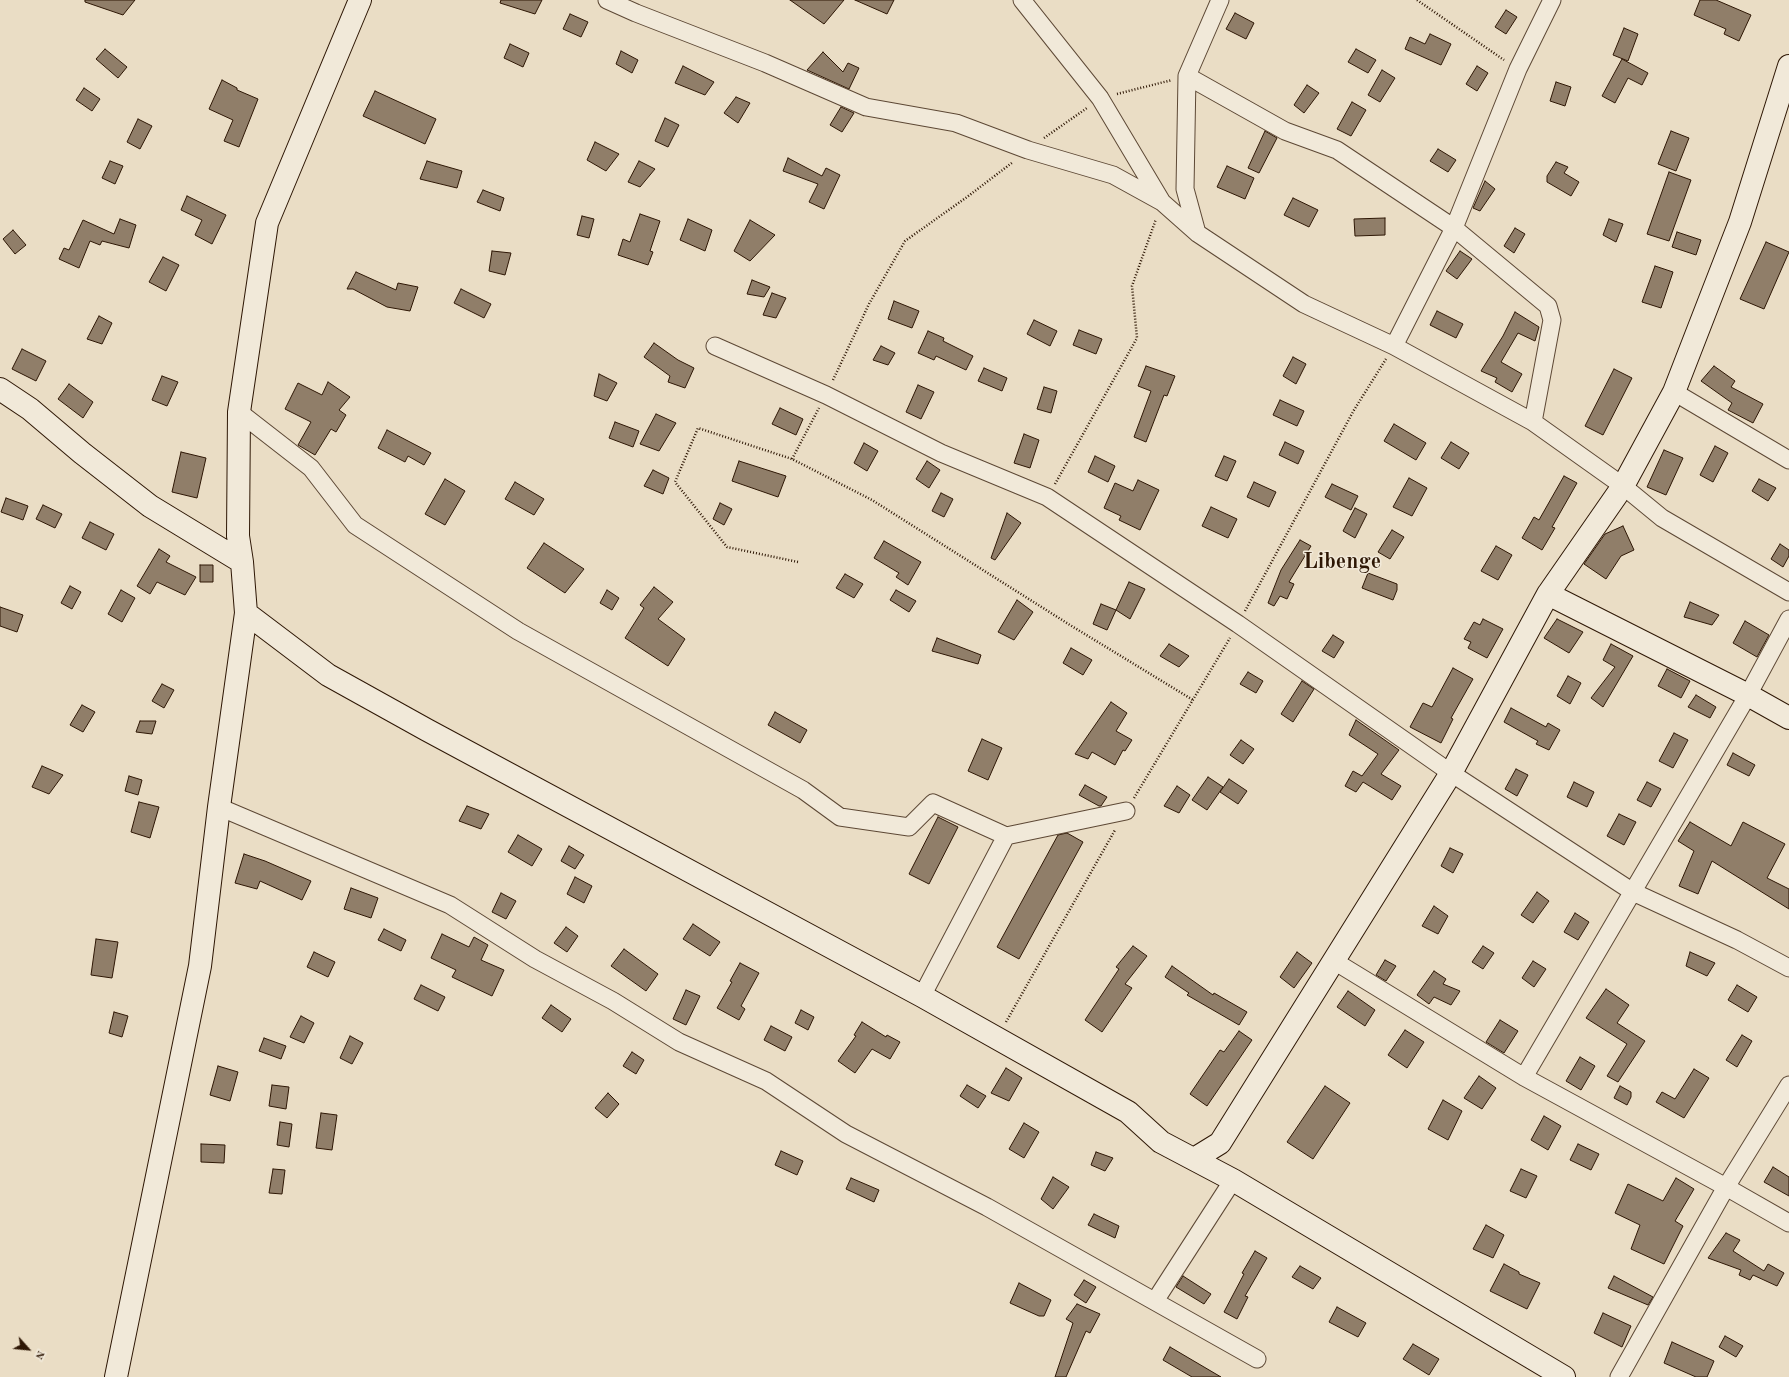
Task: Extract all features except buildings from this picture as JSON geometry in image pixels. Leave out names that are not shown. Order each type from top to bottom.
[{"type":"street","points":[[116,1377],[200,966],[219,807],[246,613],[242,562],[238,536],[239,412],[267,224],[360,0]]},
{"type":"street","points":[[607,0],[636,13],[765,63],[866,107],[956,123],[1028,150],[1113,175],[1162,202],[1197,233],[1304,304],[1394,346],[1534,422],[1622,486],[1662,518],[1789,592]]},
{"type":"street","points":[[1022,0],[1100,98],[1162,202]]},
{"type":"street","points":[[1197,233],[1185,189],[1187,76],[1220,0]]},
{"type":"street","points":[[1394,346],[1454,228],[1518,70],[1552,0]]},
{"type":"street","points":[[1194,1159],[1220,1143],[1334,961],[1451,773],[1548,594],[1622,486],[1674,392],[1740,222],[1789,66]]},
{"type":"street","points":[[1187,76],[1285,131],[1337,150],[1454,228],[1548,306],[1552,320],[1534,422]]},
{"type":"street","points":[[715,346],[826,395],[941,453],[1047,497],[1238,624],[1451,773],[1633,892],[1737,940],[1789,968]]},
{"type":"street","points":[[0,389],[30,409],[82,453],[150,506],[242,562]]},
{"type":"street","points":[[1674,392],[1789,460]]},
{"type":"street","points":[[239,412],[311,468],[355,525],[518,631],[803,790],[840,816],[909,827],[933,803],[1006,836],[1126,811]]},
{"type":"street","points":[[1548,594],[1748,695],[1789,718]]},
{"type":"street","points":[[246,613],[328,675],[427,730],[922,996],[1128,1112],[1161,1142],[1233,1180],[1564,1377]]},
{"type":"street","points":[[1524,1077],[1748,695],[1789,619]]},
{"type":"street","points":[[219,807],[450,905],[535,959],[612,1001],[679,1042],[766,1081],[846,1134],[987,1207],[1257,1359]]},
{"type":"street","points":[[922,996],[1006,836]]},
{"type":"street","points":[[1334,961],[1524,1077],[1789,1223]]},
{"type":"street","points":[[1619,1377],[1726,1187],[1789,1085]]},
{"type":"street","points":[[1155,1301],[1233,1180]]},
{"type":"path","points":[[1417,0],[1518,70]]},
{"type":"path","points":[[792,459],[826,395],[869,304],[905,241],[968,197],[1028,150],[1100,98],[1187,76]]},
{"type":"path","points":[[1047,497],[1137,338],[1132,286],[1162,202]]},
{"type":"path","points":[[996,1038],[1126,811],[1238,624],[1354,410],[1394,346]]},
{"type":"path","points":[[798,562],[727,547],[675,482],[698,428],[792,459],[872,500],[1070,625],[1193,700]]},
{"type":"district","name":"Libenge","points":[[1342,562]]}]
